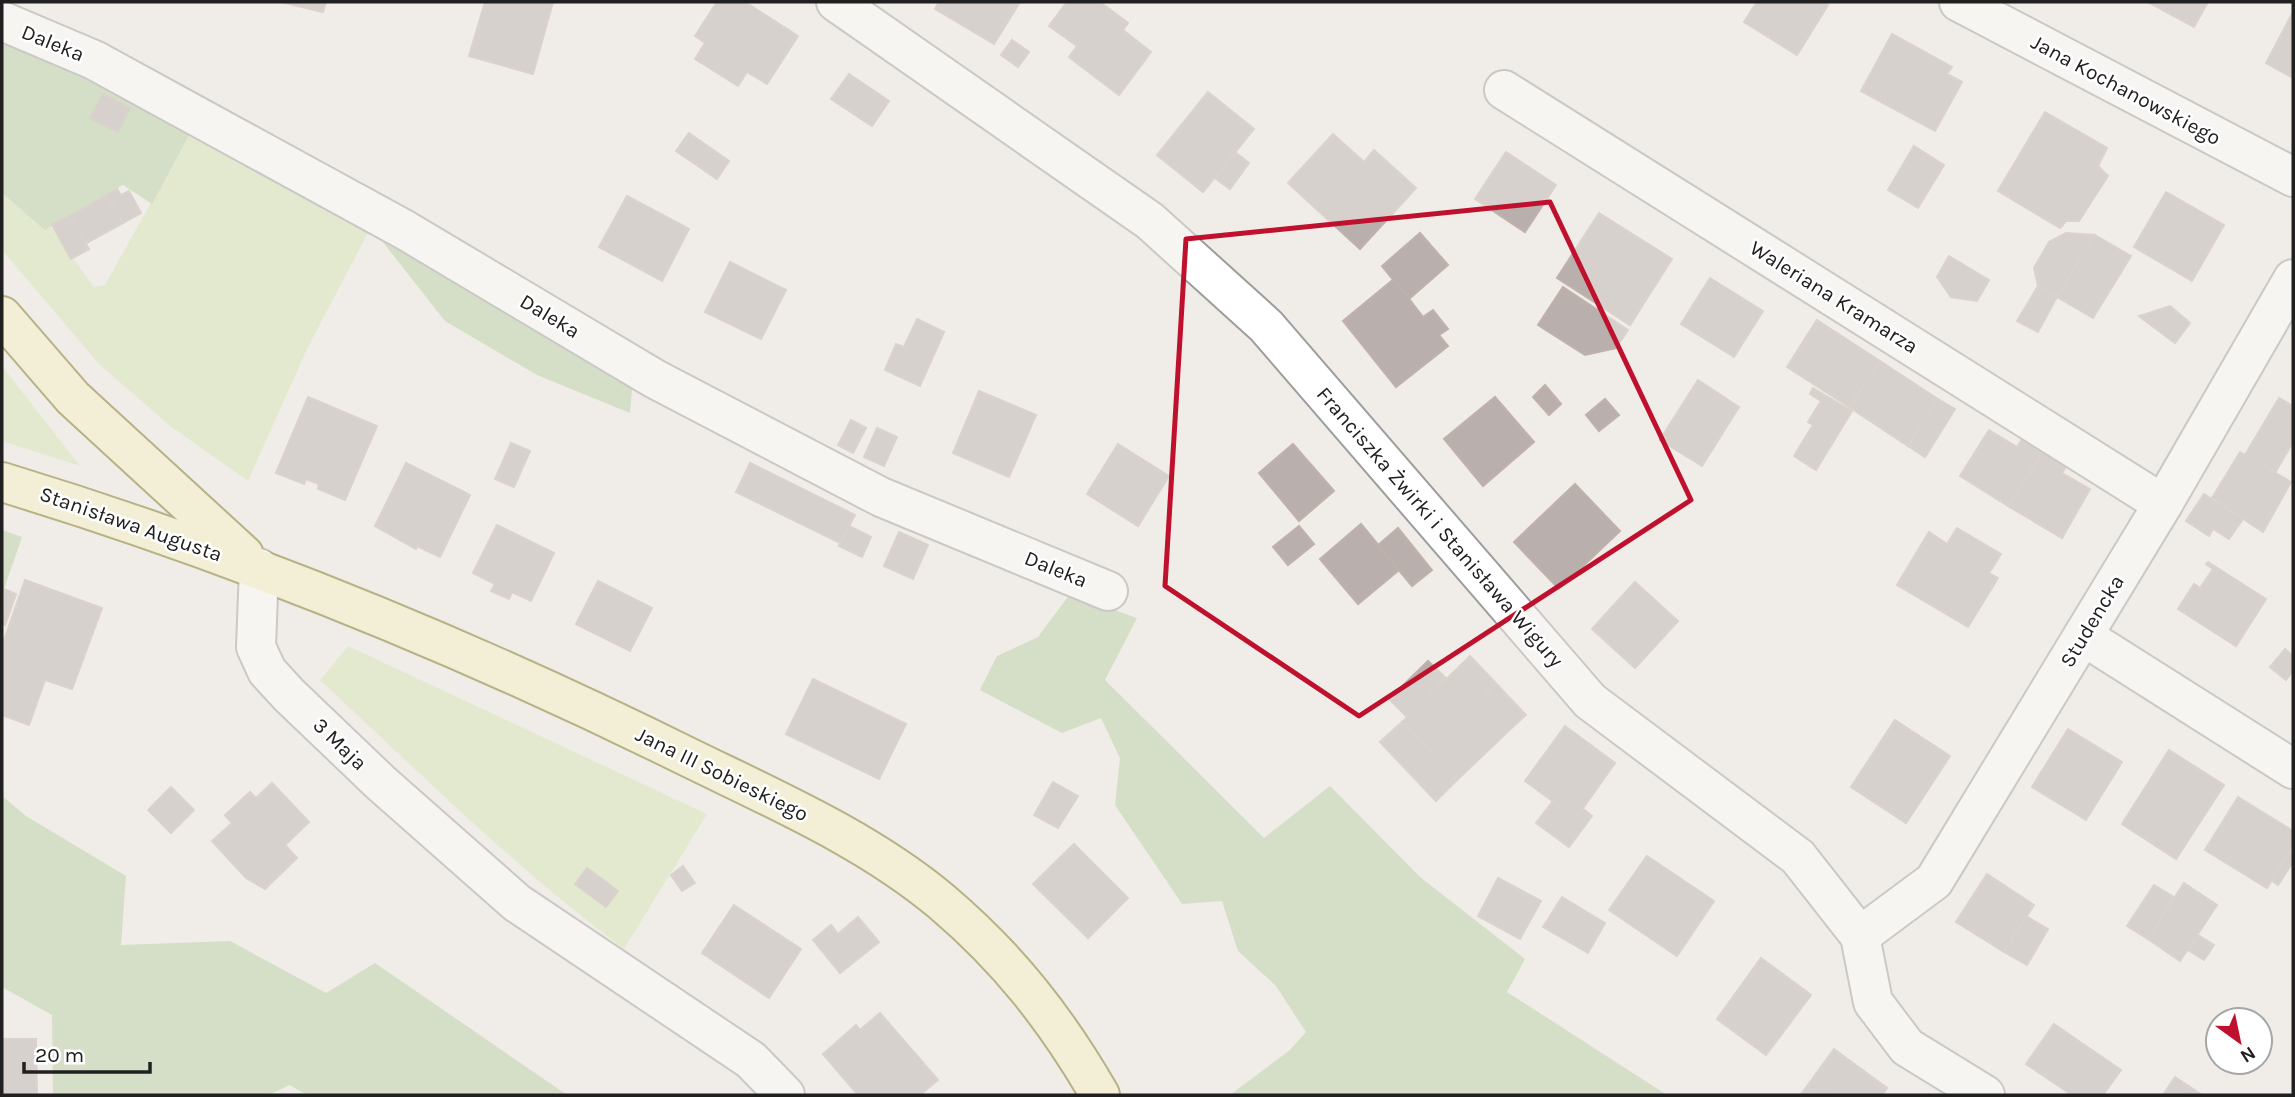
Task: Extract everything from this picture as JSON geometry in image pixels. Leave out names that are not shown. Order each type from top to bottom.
[{"type":"main road","points":[[2,316],[73,398],[259,568]]},
{"type":"main road","name":"Stanisława Augusta","points":[[2,482],[259,568]]},
{"type":"main road","name":"Jana III Sobieskiego","points":[[259,568],[328,594],[636,732],[849,839],[940,900],[1028,985],[1068,1038],[1100,1095]]},
{"type":"street","name":"Franciszka Żwirki i Stanisława Wigury","points":[[836,2],[1150,220],[1266,326],[1590,701],[1798,857],[1860,936],[1873,1002],[1907,1047],[1985,1095]]},
{"type":"street","name":"Jana Kochanowskiego","points":[[1959,2],[2293,177]]},
{"type":"street","name":"Daleka","points":[[2,22],[94,60],[405,230],[655,379],[869,491],[1108,591]]},
{"type":"street","name":"Waleriana Kramarza","points":[[1504,90],[2163,505]]},
{"type":"street","name":"Studencka","points":[[1860,936],[1934,881],[2163,505],[2293,279]]},
{"type":"street","name":"3 Maja","points":[[259,568],[256,647],[267,671],[289,695],[381,783],[517,903],[751,1060],[785,1095]]},
{"type":"street","points":[[2082,636],[2293,769]]},
{"type":"highlighted area","points":[[1550,202],[1691,500],[1359,716],[1165,586],[1186,239]]},
{"type":"green space","points":[[2,31],[195,124],[152,204],[123,185],[45,230],[2,193]]},
{"type":"green space","points":[[195,124],[371,227],[307,349],[248,481],[170,426],[99,364],[2,250],[2,193],[45,229],[50,226],[94,287],[105,285]]},
{"type":"green space","points":[[371,227],[633,379],[630,413],[537,375],[445,321]]},
{"type":"green space","points":[[2,366],[80,466],[2,441]]},
{"type":"green space","points":[[2,530],[22,537],[2,595]]},
{"type":"green space","points":[[1070,594],[1137,618],[1105,680],[1264,838],[1330,786],[1420,877],[1525,959],[1507,992],[1667,1095],[1230,1095],[1290,1050],[1306,1032],[1276,986],[1238,951],[1222,901],[1182,904],[1115,805],[1120,758],[1101,718],[1062,733],[980,690],[997,656],[1038,637]]},
{"type":"green space","points":[[348,646],[707,814],[624,949],[506,853],[320,680]]},
{"type":"green space","points":[[2,796],[26,816],[126,876],[121,945],[230,941],[326,993],[375,963],[567,1095],[307,1095],[290,1085],[268,1095],[53,1095],[52,1015],[2,987]]},
{"type":"building","points":[[281,2],[326,2],[323,12]]},
{"type":"building","points":[[485,2],[553,2],[533,74],[469,56]]},
{"type":"building","points":[[717,2],[745,2],[798,36],[767,84],[747,72],[738,86],[695,59],[705,43],[695,36]]},
{"type":"building","points":[[939,2],[1020,2],[994,44],[935,9]]},
{"type":"building","points":[[1067,2],[1100,2],[1128,23],[1123,30],[1151,52],[1119,95],[1069,57],[1077,46],[1049,26]]},
{"type":"building","points":[[1757,2],[1823,2],[1828,5],[1797,55],[1744,22]]},
{"type":"building","points":[[2148,2],[2208,2],[2194,27]]},
{"type":"building","points":[[2293,12],[2293,78],[2266,63]]},
{"type":"building","points":[[1892,34],[1952,67],[1947,74],[1962,82],[1935,131],[1861,91]]},
{"type":"building","points":[[1012,40],[1029,52],[1018,67],[1001,55]]},
{"type":"building","points":[[849,74],[889,101],[872,126],[831,99]]},
{"type":"building","points":[[1208,92],[1254,129],[1203,192],[1157,155]]},
{"type":"building","points":[[103,94],[130,108],[118,132],[90,118]]},
{"type":"building","points":[[2045,112],[2107,148],[2098,166],[2108,176],[2079,221],[2066,221],[2060,228],[1998,191]]},
{"type":"building","points":[[689,133],[729,161],[717,179],[676,151]]},
{"type":"building","points":[[1333,134],[1364,162],[1374,150],[1416,188],[1360,249],[1288,183]]},
{"type":"building","points":[[1914,146],[1944,165],[1918,208],[1888,190]]},
{"type":"building","points":[[1235,152],[1249,163],[1230,189],[1215,178]]},
{"type":"building","points":[[1506,152],[1556,185],[1525,232],[1475,199]]},
{"type":"building","points":[[117,189],[121,195],[129,191],[141,213],[123,223],[107,195]]},
{"type":"building","points":[[2166,192],[2224,225],[2192,281],[2134,247]]},
{"type":"building","points":[[107,195],[123,223],[85,244],[70,216]]},
{"type":"building","points":[[627,196],[689,229],[662,281],[599,247]]},
{"type":"building","points":[[1599,213],[1672,259],[1630,325],[1557,278]]},
{"type":"building","points":[[70,216],[89,249],[71,259],[52,225]]},
{"type":"building","points":[[1420,233],[1448,265],[1409,299],[1382,266]]},
{"type":"building","points":[[2066,233],[2095,235],[2057,297],[2038,286],[2034,268],[2049,242]]},
{"type":"building","points":[[2095,235],[2131,256],[2093,318],[2057,297]]},
{"type":"building","points":[[1949,256],[1989,280],[1977,301],[1951,297],[1937,277]]},
{"type":"building","points":[[730,262],[786,290],[761,339],[705,312]]},
{"type":"building","points":[[1710,278],[1763,311],[1734,357],[1681,324]]},
{"type":"building","points":[[1394,279],[1423,317],[1433,310],[1448,329],[1439,335],[1448,346],[1396,387],[1343,321]]},
{"type":"building","points":[[2038,286],[2057,297],[2038,332],[2017,321]]},
{"type":"building","points":[[1563,287],[1628,330],[1616,348],[1585,355],[1538,325]]},
{"type":"building","points":[[2170,306],[2190,323],[2175,343],[2139,316]]},
{"type":"building","points":[[917,319],[944,332],[920,386],[885,370],[896,344],[904,347]]},
{"type":"building","points":[[1817,320],[1880,361],[1849,407],[1787,367]]},
{"type":"building","points":[[1880,361],[1938,399],[1908,446],[1849,407]]},
{"type":"building","points":[[1698,380],[1739,407],[1702,466],[1660,440]]},
{"type":"building","points":[[1545,385],[1561,404],[1549,415],[1533,397]]},
{"type":"building","points":[[1813,388],[1852,411],[1816,470],[1794,456],[1813,425],[1808,422],[1821,401],[1810,394]]},
{"type":"building","points":[[979,391],[1036,415],[1009,477],[953,453]]},
{"type":"building","points":[[308,397],[377,426],[345,500],[318,489],[319,484],[306,479],[304,484],[276,473]]},
{"type":"building","points":[[1495,397],[1534,442],[1483,486],[1444,439]]},
{"type":"building","points":[[2279,398],[2293,406],[2293,442],[2275,473],[2245,455]]},
{"type":"building","points":[[1605,399],[1619,415],[1599,431],[1586,415]]},
{"type":"building","points":[[1938,399],[1955,409],[1925,457],[1908,446]]},
{"type":"building","points":[[851,420],[866,428],[853,453],[838,445]]},
{"type":"building","points":[[877,428],[897,437],[884,466],[864,457]]},
{"type":"building","points":[[1989,430],[2017,447],[2025,435],[2045,448],[2008,506],[1960,476]]},
{"type":"building","points":[[511,443],[530,451],[514,487],[495,479]]},
{"type":"building","points":[[1118,444],[1169,476],[1138,526],[1087,494]]},
{"type":"building","points":[[1293,444],[1334,491],[1299,521],[1259,473]]},
{"type":"building","points":[[2045,448],[2069,462],[2062,473],[2090,489],[2062,538],[2008,506]]},
{"type":"building","points":[[2240,452],[2291,482],[2263,532],[2212,498]]},
{"type":"building","points":[[406,463],[470,495],[440,557],[417,546],[416,549],[375,526]]},
{"type":"building","points":[[750,463],[855,515],[840,543],[736,492]]},
{"type":"building","points":[[1575,484],[1620,531],[1559,589],[1514,542]]},
{"type":"building","points":[[2204,494],[2243,519],[2229,539],[2213,529],[2209,536],[2186,521]]},
{"type":"building","points":[[1361,524],[1399,570],[1358,604],[1320,559]]},
{"type":"building","points":[[497,525],[554,553],[531,601],[512,592],[509,599],[491,591],[495,584],[473,573]]},
{"type":"building","points":[[849,526],[871,537],[862,557],[839,546]]},
{"type":"building","points":[[1299,526],[1314,544],[1288,565],[1273,547]]},
{"type":"building","points":[[1398,528],[1432,570],[1412,586],[1378,545]]},
{"type":"building","points":[[1957,528],[2001,554],[1989,573],[1998,578],[1968,627],[1897,585],[1929,532],[1947,544]]},
{"type":"building","points":[[899,532],[928,545],[913,579],[884,566]]},
{"type":"building","points":[[2208,562],[2266,599],[2236,646],[2178,609],[2194,584],[2200,588],[2213,569],[2206,564]]},
{"type":"building","points":[[25,580],[102,608],[72,689],[45,680],[29,725],[2,715],[2,646]]},
{"type":"building","points":[[598,581],[652,608],[630,651],[576,624]]},
{"type":"building","points":[[1635,582],[1678,621],[1635,668],[1592,629]]},
{"type":"building","points":[[4,589],[16,594],[5,625],[2,624]]},
{"type":"building","points":[[2285,649],[2293,656],[2293,671],[2286,680],[2270,667]]},
{"type":"building","points":[[1470,656],[1526,715],[1517,723],[1462,664]]},
{"type":"building","points":[[1428,661],[1446,678],[1407,717],[1389,699]]},
{"type":"building","points":[[1462,664],[1489,692],[1429,751],[1402,722]]},
{"type":"building","points":[[813,679],[906,724],[879,779],[786,734]]},
{"type":"building","points":[[1489,692],[1517,723],[1457,780],[1429,751]]},
{"type":"building","points":[[1895,720],[1950,756],[1906,823],[1851,787]]},
{"type":"building","points":[[1402,722],[1457,780],[1436,801],[1380,742]]},
{"type":"building","points":[[1565,726],[1615,763],[1576,818],[1525,781]]},
{"type":"building","points":[[2068,729],[2122,762],[2086,820],[2032,787]]},
{"type":"building","points":[[2169,750],[2224,785],[2176,859],[2122,824]]},
{"type":"building","points":[[1053,782],[1078,796],[1058,828],[1034,815]]},
{"type":"building","points":[[272,783],[309,822],[285,845],[297,858],[265,889],[246,878],[212,841],[232,823],[225,815],[250,792],[256,798]]},
{"type":"building","points":[[171,787],[194,810],[171,833],[148,810]]},
{"type":"building","points":[[2238,797],[2293,831],[2293,845],[2267,888],[2205,850]]},
{"type":"building","points":[[1553,801],[1576,818],[1582,808],[1592,816],[1569,847],[1536,823]]},
{"type":"building","points":[[1074,844],[1128,898],[1088,938],[1033,884]]},
{"type":"building","points":[[2290,850],[2293,862],[2278,885],[2271,880]]},
{"type":"building","points":[[1647,856],[1714,901],[1677,956],[1609,910]]},
{"type":"building","points":[[683,866],[695,883],[682,891],[671,875]]},
{"type":"building","points":[[587,868],[618,891],[606,907],[575,884]]},
{"type":"building","points":[[1987,874],[2034,905],[2004,952],[1956,922]]},
{"type":"building","points":[[1498,878],[1541,901],[1520,939],[1478,916]]},
{"type":"building","points":[[2184,883],[2217,905],[2180,961],[2148,939]]},
{"type":"building","points":[[2154,885],[2174,897],[2148,939],[2127,926]]},
{"type":"building","points":[[1562,897],[1605,923],[1588,953],[1543,927]]},
{"type":"building","points":[[734,905],[801,949],[769,998],[702,953]]},
{"type":"building","points":[[2026,916],[2048,929],[2027,965],[2004,952]]},
{"type":"building","points":[[858,917],[879,942],[840,973],[813,940],[831,925],[838,934]]},
{"type":"building","points":[[2198,935],[2214,945],[2204,960],[2188,950]]},
{"type":"building","points":[[1761,958],[1811,995],[1766,1055],[1717,1019]]},
{"type":"building","points":[[880,1013],[938,1080],[920,1095],[858,1095],[823,1054],[856,1025],[860,1030]]},
{"type":"building","points":[[2054,1024],[2121,1070],[2103,1095],[2072,1095],[2026,1064]]},
{"type":"building","points":[[2,1039],[36,1039],[37,1095],[2,1095]]},
{"type":"building","points":[[1834,1049],[1887,1088],[1882,1095],[1802,1093]]},
{"type":"building","points":[[2175,1077],[2202,1095],[2163,1095]]}]
